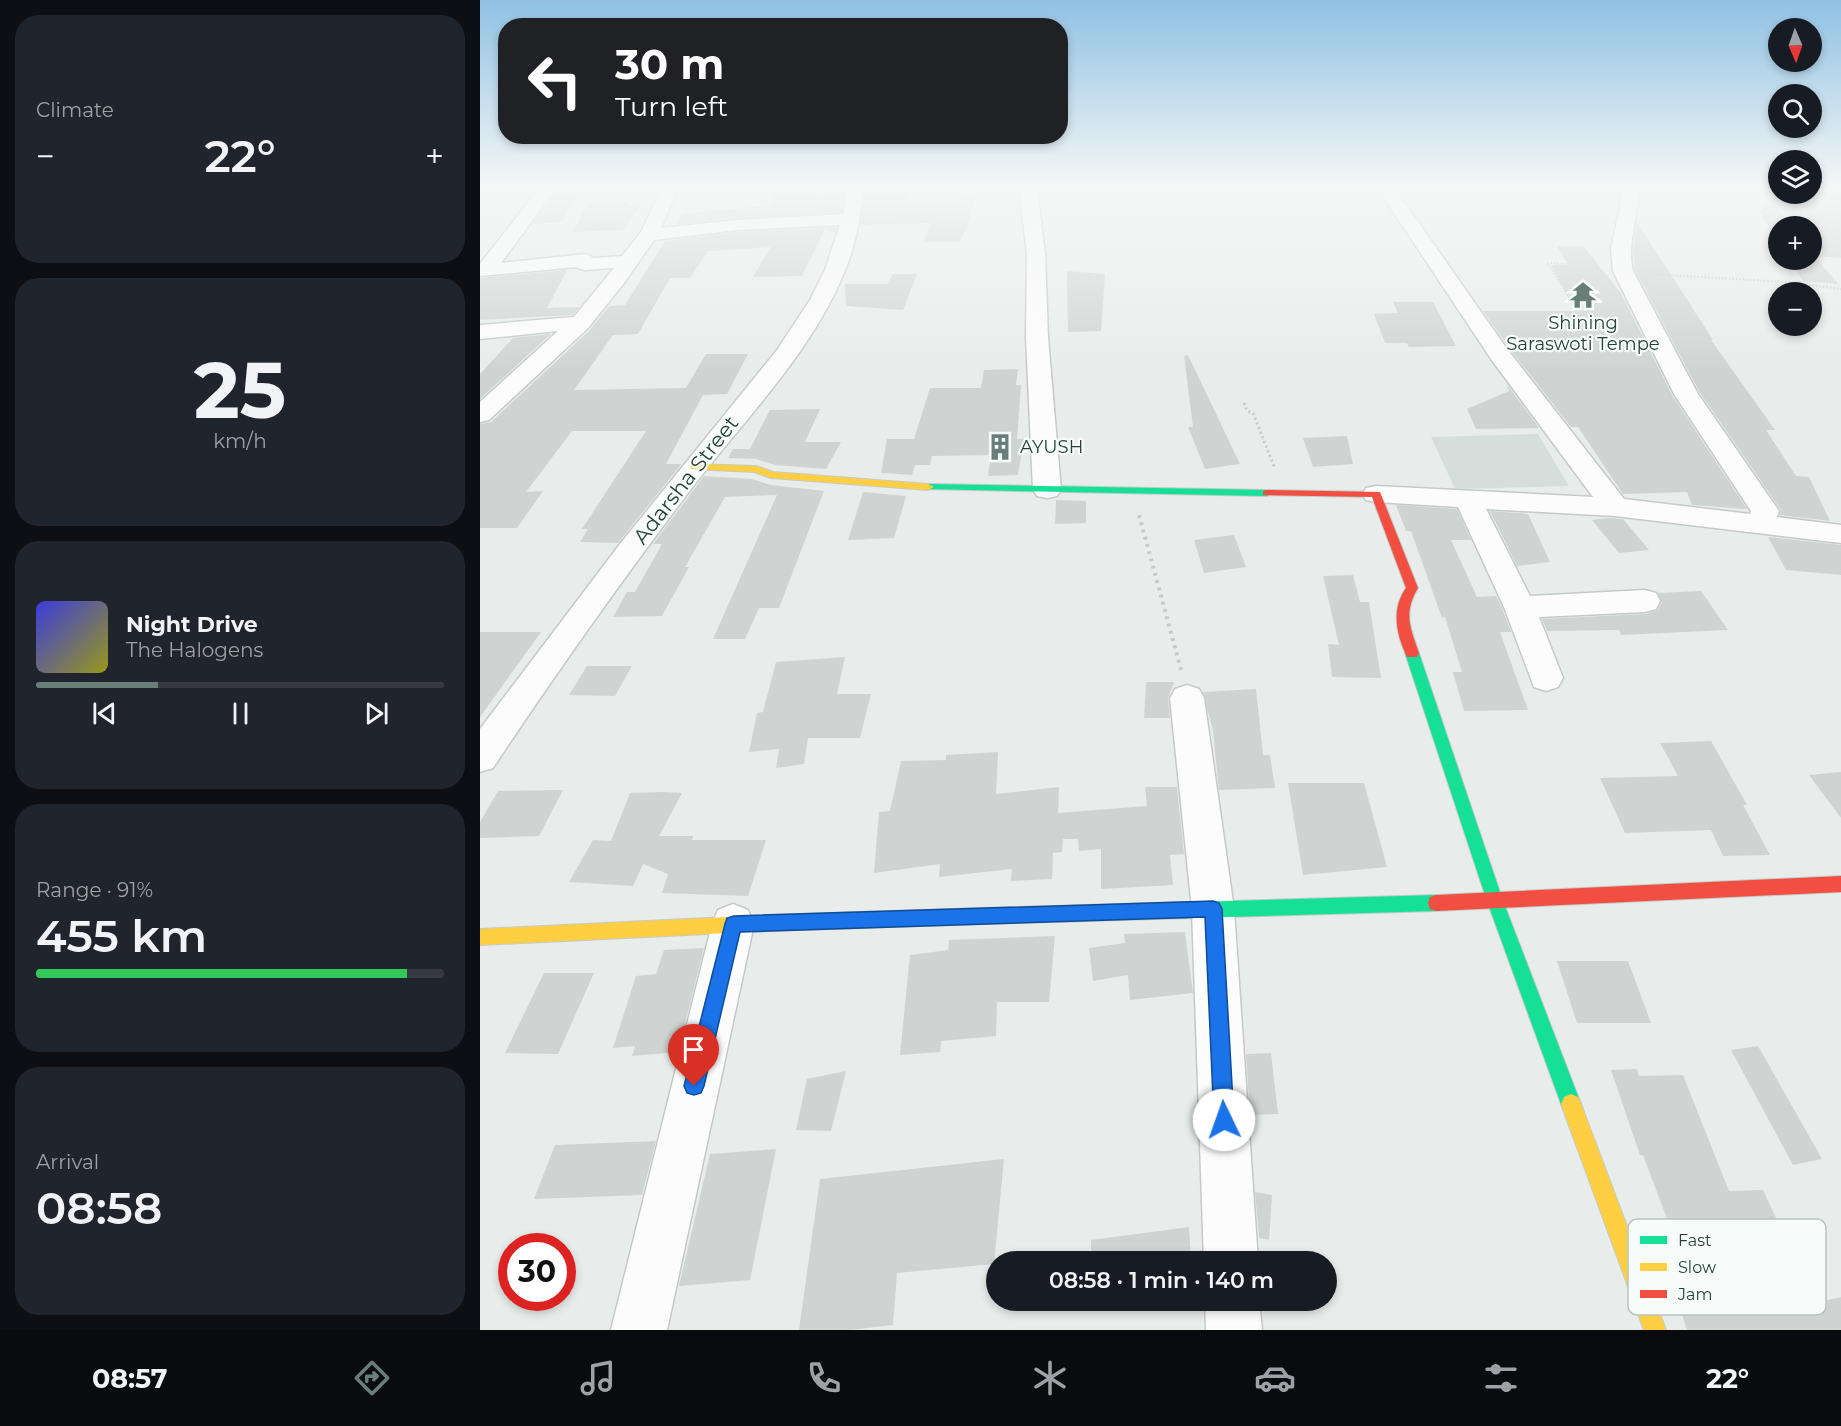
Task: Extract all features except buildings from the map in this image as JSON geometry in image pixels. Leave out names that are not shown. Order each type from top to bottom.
[{"type":"street","points":[[482,270],[500,248]]},
{"type":"street","points":[[480,415],[579,323],[637,248]]},
{"type":"street","name":"Adarsha Street","points":[[480,757],[542,667],[695,467],[774,372],[812,313],[836,269],[842,248]]},
{"type":"street","points":[[1035,248],[1037,338],[1044,414],[1047,490]]},
{"type":"street","points":[[1426,248],[1499,354],[1615,507]]},
{"type":"street","points":[[1619,248],[1618,254],[1624,273],[1686,394],[1765,511],[1761,523]]},
{"type":"street","points":[[482,270],[586,261],[584,264],[628,262]]},
{"type":"street","points":[[480,332],[579,323]]},
{"type":"street","points":[[695,467],[756,469],[780,476],[954,489],[1376,494],[1615,507],[1841,534]]},
{"type":"street","points":[[1376,494],[1412,588],[1403,599],[1402,621],[1495,901],[1628,1258]]},
{"type":"street","points":[[1468,500],[1520,607],[1546,678]]},
{"type":"street","points":[[1520,607],[1645,601]]},
{"type":"street","points":[[1187,698],[1213,909],[1230,1251]]},
{"type":"street","points":[[480,937],[734,924],[1495,901],[1841,884]]},
{"type":"street","points":[[639,1330],[734,924]]},
{"type":"street","points":[[1233,1311],[1234,1330]]},
{"type":"street","points":[[1649,1315],[1655,1330]]},
{"type":"path","points":[[1566,264],[1547,263],[1562,285],[1569,285],[1573,292],[1588,292]]},
{"type":"path","points":[[1624,273],[1785,282],[1841,289]]},
{"type":"path","points":[[1244,403],[1247,411],[1254,413],[1269,450],[1281,493]]},
{"type":"path","points":[[1133,491],[1180,662],[1187,698]]},
{"type":"shaded area","points":[[1538,434],[1569,486],[1455,489],[1431,437]]},
{"type":"traffic: fast","points":[[928,487],[1267,493]]},
{"type":"traffic: fast","points":[[1412,653],[1495,901],[1571,1104]]},
{"type":"traffic: fast","points":[[983,916],[1436,903]]},
{"type":"traffic: slow","points":[[695,467],[756,469],[771,475],[928,487]]},
{"type":"traffic: slow","points":[[480,937],[768,923]]},
{"type":"traffic: slow","points":[[1571,1104],[1628,1257]]},
{"type":"traffic: slow","points":[[1649,1315],[1655,1330]]},
{"type":"traffic: jam","points":[[1267,493],[1376,494],[1412,588],[1403,604],[1402,612],[1404,628],[1412,653]]},
{"type":"traffic: jam","points":[[1436,903],[1841,884]]},
{"type":"traffic: jam","points":[[768,923],[983,916]]},
{"type":"place","name":"Shining Saraswoti Tempe","points":[[1583,295]]},
{"type":"place","name":"AYUSH","points":[[1000,447]]},
{"type":"route","points":[[694,1086],[734,924],[1213,909],[1224,1120]]}]
